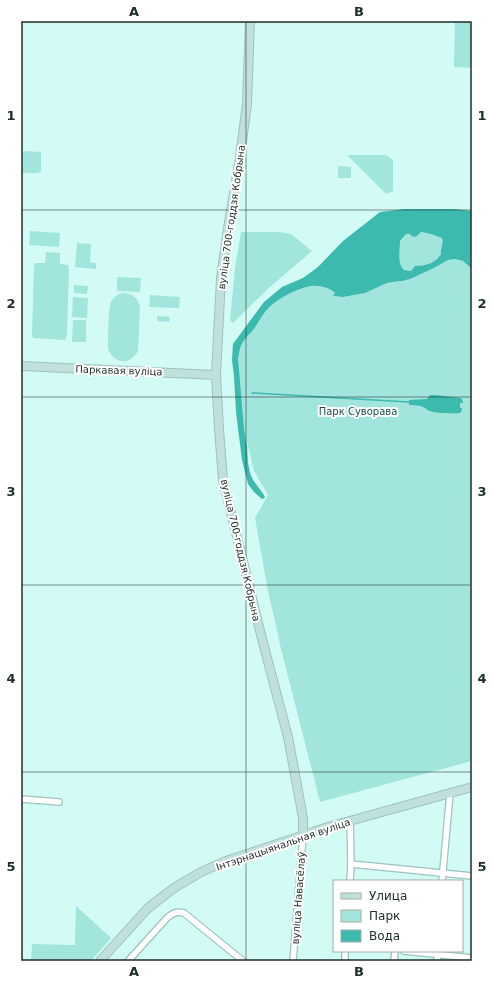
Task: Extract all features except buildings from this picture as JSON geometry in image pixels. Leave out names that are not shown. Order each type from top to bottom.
[{"type":"street","name":"вуліца 700-годдзя Кобрына","points":[[250,21],[247,104],[221,278],[216,375],[219,429],[223,480],[288,737],[303,818],[303,836]]},
{"type":"street","name":"Паркавая вуліца","points":[[21,366],[216,375]]},
{"type":"street","name":"Інтэрнацыянальная вуліца","points":[[100,961],[148,908],[178,885],[202,872],[226,861],[350,821],[472,787]]},
{"type":"street","points":[[442,880],[450,794]]},
{"type":"street","points":[[21,799],[59,802]]},
{"type":"street","points":[[350,821],[350,880]]},
{"type":"street","name":"вуліца Навасёлаў","points":[[293,961],[303,836]]},
{"type":"street","points":[[351,864],[472,876]]},
{"type":"street","points":[[128,961],[167,918],[173,913],[179,912],[184,913],[243,961]]},
{"type":"street","points":[[411,952],[438,956],[472,958]]},
{"type":"green space","points":[[455,21],[472,21],[472,68],[454,67]]},
{"type":"green space","points":[[23,151],[41,152],[41,171],[38,173],[22,173]]},
{"type":"green space","points":[[347,155],[386,155],[393,160],[393,191],[386,194]]},
{"type":"green space","points":[[338,166],[351,167],[351,178],[338,178]]},
{"type":"green space","points":[[30,231],[60,233],[59,247],[29,245]]},
{"type":"green space","points":[[241,232],[280,232],[291,234],[312,251],[270,287],[233,323],[230,320],[235,268]]},
{"type":"green space","points":[[421,232],[442,238],[443,242],[441,254],[436,260],[430,263],[415,266],[411,271],[404,270],[400,264],[400,241],[406,234],[417,236]]},
{"type":"green space","points":[[77,243],[91,244],[90,262],[96,263],[96,269],[75,267]]},
{"type":"green space","points":[[46,252],[60,253],[60,264],[68,265],[69,269],[67,335],[65,340],[33,338],[32,334],[34,266],[35,263],[45,263]]},
{"type":"green space","name":"Парк Суворава","points":[[455,259],[463,261],[472,269],[472,761],[320,802],[280,645],[268,591],[255,518],[268,495],[254,471],[244,428],[238,358],[244,341],[267,310],[281,298],[297,290],[318,286],[324,287],[335,293],[334,296],[343,297],[365,293],[387,283],[410,279],[448,260]]},
{"type":"green space","points":[[117,277],[141,278],[140,292],[117,291]]},
{"type":"green space","points":[[74,285],[88,286],[87,294],[74,293]]},
{"type":"green space","points":[[123,293],[134,297],[138,301],[140,307],[138,351],[135,356],[127,361],[114,358],[108,349],[110,305],[113,298]]},
{"type":"green space","points":[[150,295],[180,297],[179,308],[149,307]]},
{"type":"green space","points":[[73,297],[88,298],[87,318],[72,317]]},
{"type":"green space","points":[[157,316],[170,317],[169,322],[157,321]]},
{"type":"green space","points":[[73,320],[86,320],[86,342],[72,342]]},
{"type":"green space","points":[[76,906],[111,938],[91,961],[31,961],[32,944],[75,945]]},
{"type":"water","points":[[405,209],[454,209],[472,211],[472,269],[463,261],[455,259],[448,260],[410,279],[387,283],[365,293],[343,297],[333,296],[335,293],[324,287],[307,287],[286,295],[267,310],[242,343],[238,358],[248,463],[253,480],[264,495],[265,498],[262,499],[248,484],[242,460],[236,412],[232,360],[233,344],[264,302],[282,287],[303,278],[318,267],[343,241],[380,212]],"holes":[[[421,232],[442,238],[443,242],[439,257],[430,263],[415,266],[411,271],[404,270],[400,264],[400,241],[406,234],[414,237]]]},
{"type":"water","points":[[430,395],[462,399],[463,403],[460,403],[460,408],[462,408],[461,412],[436,412],[429,411],[421,406],[409,405],[409,400],[427,399]]},
{"type":"waterway","points":[[252,393],[409,402]]}]
